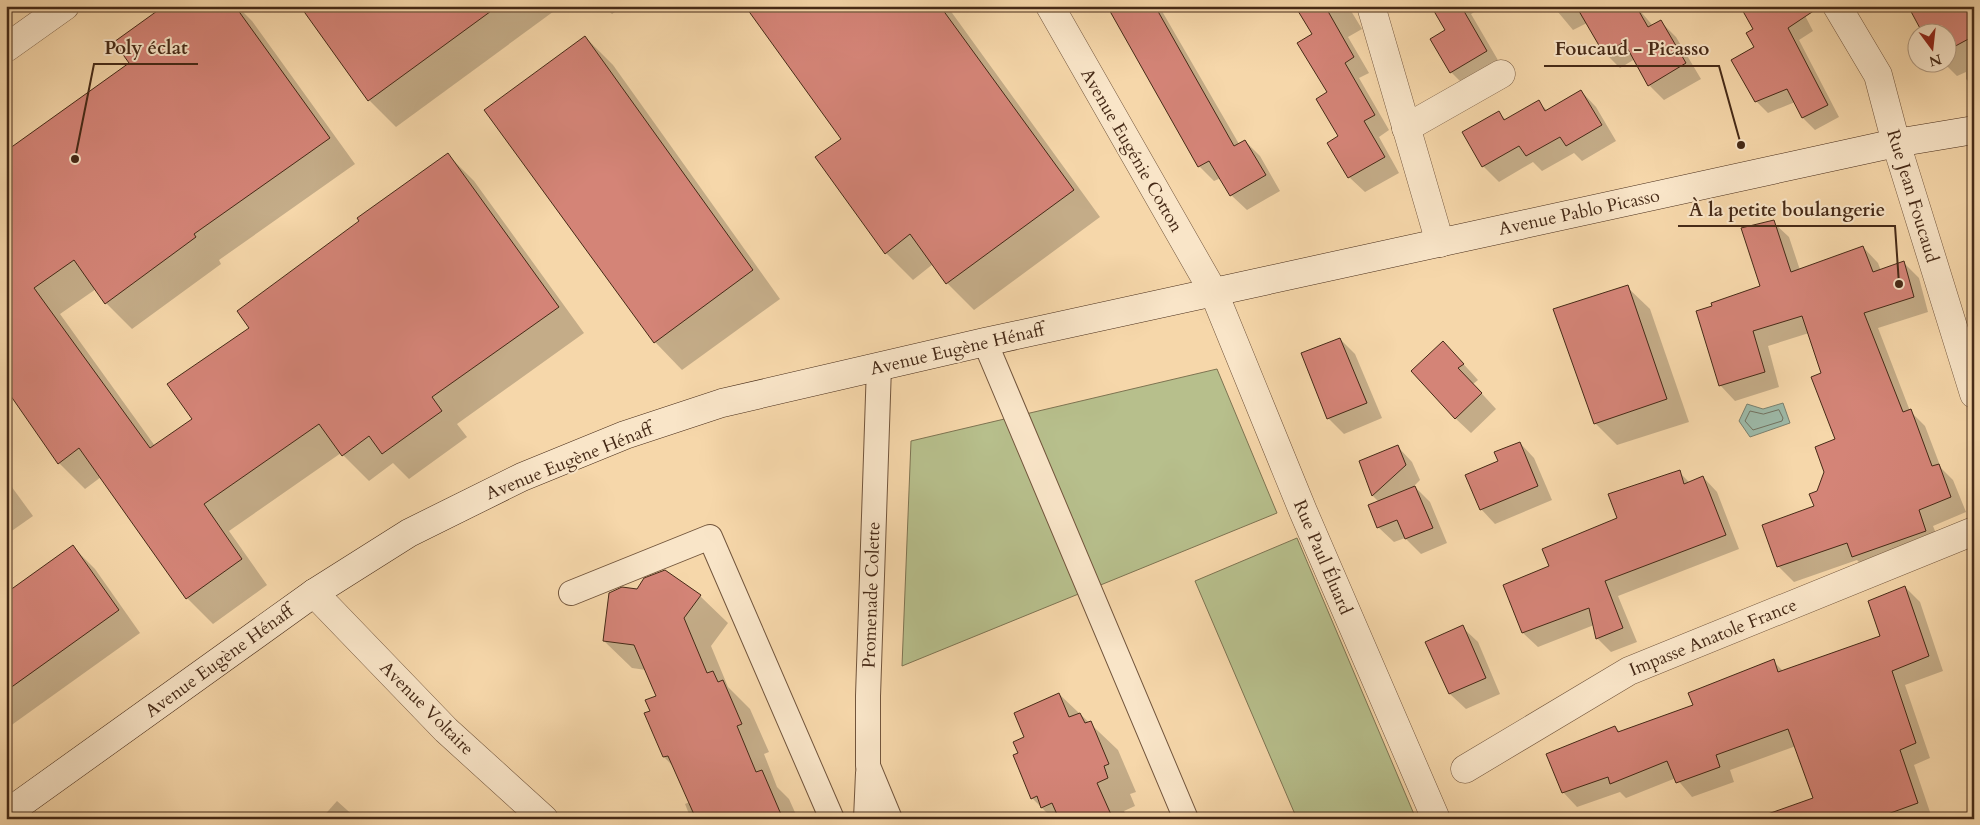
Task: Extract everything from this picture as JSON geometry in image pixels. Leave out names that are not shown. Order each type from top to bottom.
[{"type":"street","points":[[6,48],[65,6]]},
{"type":"street","name":"Avenue Eugénie Cotton","points":[[1050,6],[1214,293]]},
{"type":"street","points":[[1371,6],[1440,243]]},
{"type":"street","name":"Rue Jean Foucaud","points":[[1837,6],[1878,75],[1896,143],[1974,394]]},
{"type":"street","points":[[1406,128],[1502,74]]},
{"type":"street","name":"Avenue Pablo Picasso","points":[[1214,293],[1896,143],[1974,130]]},
{"type":"street","name":"Avenue Eugène Hénaff","points":[[6,814],[314,593],[409,533],[522,477],[625,435],[722,403],[986,342],[1214,293]]},
{"type":"street","name":"Rue Paul Éluard","points":[[1214,293],[1303,511],[1436,819]]},
{"type":"street","points":[[986,342],[1186,819]]},
{"type":"street","name":"Promenade Colette","points":[[879,366],[868,696],[868,766],[890,819]]},
{"type":"street","name":"Impasse Anatole France","points":[[1465,769],[1629,671],[1974,531]]},
{"type":"street","points":[[571,593],[710,536],[832,819]]},
{"type":"street","name":"Avenue Voltaire","points":[[314,593],[446,730],[544,819]]},
{"type":"street","points":[[866,819],[868,766]]},
{"type":"green space","points":[[1217,369],[1277,513],[902,666],[911,441]]},
{"type":"green space","points":[[1297,538],[1416,819],[1297,819],[1195,581]]},
{"type":"water","points":[[1783,403],[1790,423],[1750,437],[1739,421],[1747,404],[1763,409]]},
{"type":"building","points":[[164,6],[235,6],[330,138],[194,234],[196,237],[105,304],[74,260],[34,288],[150,448],[192,419],[167,384],[249,328],[237,311],[359,221],[357,218],[448,153],[559,307],[432,397],[442,411],[382,454],[369,436],[342,456],[319,424],[204,504],[242,559],[186,599],[79,448],[58,464],[6,389],[6,151],[129,63],[114,42]]},
{"type":"building","points":[[300,6],[498,6],[368,101]]},
{"type":"building","points":[[745,6],[940,6],[1074,190],[946,284],[910,234],[885,254],[815,157],[841,139]]},
{"type":"building","points":[[1107,6],[1155,6],[1234,146],[1245,140],[1266,175],[1230,196],[1209,161],[1198,167]]},
{"type":"building","points":[[1295,6],[1325,6],[1354,57],[1345,63],[1375,115],[1364,121],[1385,157],[1348,178],[1327,143],[1338,136],[1316,99],[1327,92],[1297,43],[1312,34]]},
{"type":"building","points":[[1431,6],[1461,6],[1487,51],[1450,73],[1430,39],[1445,30]]},
{"type":"building","points":[[1576,6],[1636,6],[1648,27],[1661,20],[1686,63],[1648,86],[1624,42],[1604,54]]},
{"type":"building","points":[[1740,6],[1821,6],[1788,28],[1828,105],[1802,118],[1787,89],[1755,102],[1731,60],[1754,47],[1746,33],[1753,29]]},
{"type":"building","points":[[1908,6],[1974,6],[1974,36],[1958,45],[1958,22],[1917,22]]},
{"type":"building","points":[[585,36],[753,270],[654,343],[484,110]]},
{"type":"building","points":[[1581,90],[1602,125],[1566,146],[1560,137],[1526,156],[1519,146],[1482,167],[1462,132],[1499,111],[1504,120],[1539,100],[1545,111]]},
{"type":"building","points":[[1774,220],[1791,272],[1863,246],[1873,272],[1904,261],[1914,297],[1864,313],[1903,412],[1911,409],[1932,466],[1939,464],[1951,497],[1919,510],[1926,531],[1852,557],[1847,543],[1777,567],[1762,525],[1814,506],[1809,494],[1817,491],[1824,472],[1815,447],[1835,439],[1811,377],[1821,373],[1802,316],[1753,331],[1765,372],[1719,386],[1696,311],[1712,306],[1711,303],[1760,286],[1741,228]]},
{"type":"building","points":[[1628,285],[1667,399],[1594,424],[1553,309]]},
{"type":"building","points":[[1340,338],[1367,403],[1327,419],[1301,353]]},
{"type":"building","points":[[1443,341],[1464,364],[1458,368],[1482,393],[1455,419],[1411,371]]},
{"type":"building","points":[[1520,442],[1538,486],[1480,510],[1465,475],[1498,461],[1494,452]]},
{"type":"building","points":[[1398,445],[1406,465],[1372,496],[1359,461]]},
{"type":"building","points":[[1680,470],[1684,484],[1703,476],[1726,535],[1605,581],[1623,628],[1596,639],[1589,608],[1522,633],[1503,585],[1549,566],[1542,549],[1617,518],[1608,494]]},
{"type":"building","points":[[1415,486],[1433,528],[1405,539],[1397,520],[1377,528],[1368,505]]},
{"type":"building","points":[[73,545],[119,610],[6,691],[6,593]]},
{"type":"building","points":[[665,570],[701,595],[684,618],[707,673],[713,671],[718,682],[723,680],[742,724],[737,726],[756,772],[762,770],[783,819],[696,819],[668,756],[663,757],[644,713],[650,711],[645,700],[656,696],[634,645],[603,641],[609,593],[622,587],[637,589],[644,578]]},
{"type":"building","points":[[1905,586],[1929,656],[1892,671],[1916,743],[1900,750],[1918,803],[1874,819],[1765,819],[1765,815],[1813,798],[1788,729],[1716,755],[1720,767],[1676,783],[1667,761],[1610,784],[1608,777],[1562,793],[1546,754],[1615,726],[1618,732],[1693,705],[1688,693],[1774,659],[1778,672],[1880,636],[1868,601]]},
{"type":"building","points":[[1463,625],[1486,678],[1449,694],[1425,642]]},
{"type":"building","points":[[1059,693],[1069,717],[1080,713],[1085,723],[1091,721],[1109,764],[1104,766],[1108,778],[1097,783],[1113,819],[1059,819],[1052,803],[1041,808],[1037,796],[1031,799],[1013,755],[1018,753],[1013,742],[1024,737],[1014,713]]},
{"type":"place","name":"Foucaud - Picasso","points":[[1741,145]]},
{"type":"place","name":"Poly éclat","points":[[75,159]]},
{"type":"place","name":"À la petite boulangerie","points":[[1899,284]]}]
